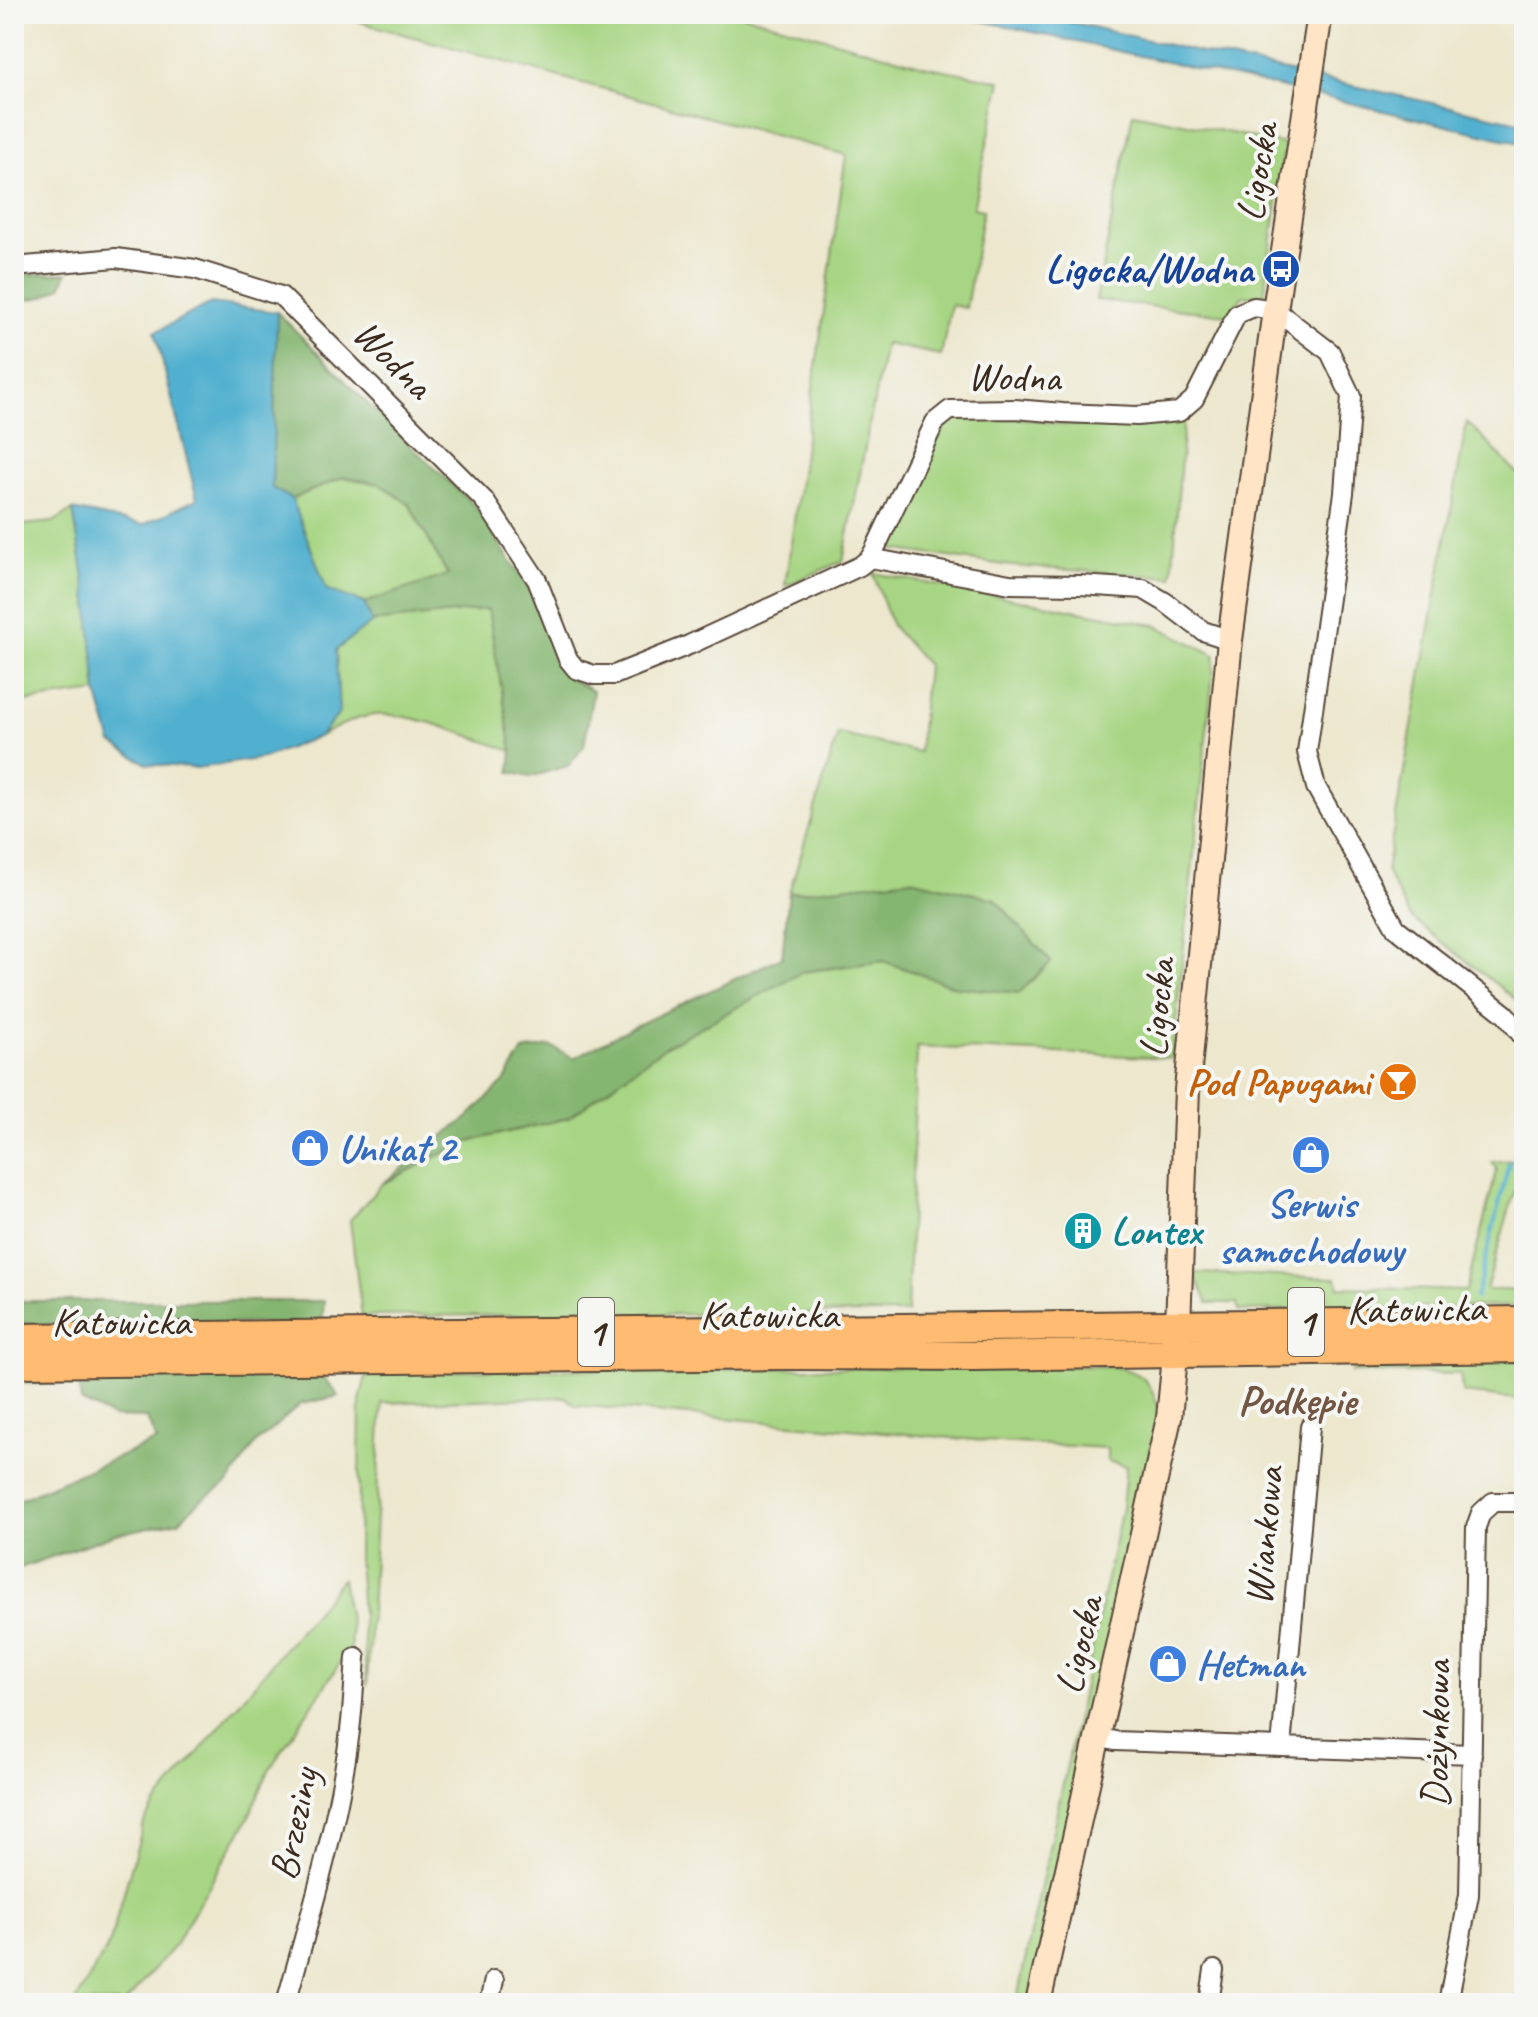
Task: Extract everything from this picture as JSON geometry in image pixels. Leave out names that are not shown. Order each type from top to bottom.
[{"type":"main road","name":"Katowicka","points":[[14,1363],[975,1356],[1176,1338],[1524,1321]]},
{"type":"main road","name":"Katowicka","points":[[14,1338],[1176,1338],[1524,1348]]},
{"type":"street","name":"Ligocka","points":[[1038,2003],[1165,1438],[1176,1338],[1187,1090],[1230,640],[1275,310],[1320,14]]},
{"type":"street","name":"Wodna","points":[[14,267],[116,258],[195,269],[281,296],[484,500],[537,580],[568,659],[576,669],[594,675],[614,675],[689,645],[860,566],[870,558],[935,422],[950,410],[1015,409],[1137,416],[1179,412],[1194,399],[1237,314],[1254,307],[1275,310]]},
{"type":"street","points":[[1275,310],[1330,352],[1351,396],[1344,493],[1307,752],[1316,787],[1396,928],[1505,1014],[1524,1038]]},
{"type":"street","points":[[870,558],[1010,584],[1143,589],[1203,631],[1230,640]]},
{"type":"street","name":"Wiankowa","points":[[1281,1747],[1310,1427]]},
{"type":"street","name":"Dożynkowa","points":[[1448,2003],[1469,1895],[1476,1527],[1481,1513],[1493,1502],[1524,1502]]},
{"type":"street","name":"Brzeziny","points":[[286,2003],[340,1794],[356,1657]]},
{"type":"street","points":[[1097,1737],[1110,1740],[1472,1754]]},
{"type":"street","points":[[1209,2003],[1214,1970]]},
{"type":"street","points":[[489,2003],[494,1980]]},
{"type":"green space","points":[[339,14],[740,14],[924,66],[1001,81],[973,208],[983,210],[966,308],[951,305],[941,355],[885,344],[843,561],[785,586],[846,155]]},
{"type":"green space","points":[[1133,113],[1285,144],[1264,295],[1243,296],[1227,315],[1096,300]]},
{"type":"green space","points":[[67,273],[61,287],[43,297],[14,302],[14,275]]},
{"type":"green space","points":[[277,312],[398,434],[474,505],[529,589],[560,665],[570,679],[593,691],[584,746],[568,766],[530,777],[510,772],[512,750],[488,609],[372,622],[364,603],[448,575],[409,504],[380,484],[343,477],[292,499],[272,488]]},
{"type":"green space","points":[[1019,418],[1063,425],[1140,425],[1184,419],[1172,577],[1012,566],[884,548],[944,426],[955,419]]},
{"type":"green space","points":[[1467,422],[1524,480],[1524,1010],[1519,1002],[1410,917],[1386,871]]},
{"type":"green space","points":[[343,477],[380,484],[409,504],[448,575],[364,603],[327,590],[292,499]]},
{"type":"green space","points":[[73,510],[88,602],[97,692],[14,703],[14,526],[53,522]]},
{"type":"green space","points":[[873,573],[1155,625],[1215,655],[1172,1058],[917,1047],[907,1313],[362,1316],[350,1220],[382,1184],[465,1142],[568,1118],[666,1046],[802,972],[884,961],[956,987],[842,888],[789,893],[838,734],[919,752],[927,665],[892,626]]},
{"type":"green space","points":[[488,609],[512,751],[442,727],[388,715],[359,718],[320,736],[338,713],[336,650],[372,622]]},
{"type":"green space","points":[[911,879],[995,899],[1051,962],[1019,993],[956,987],[883,961],[802,972],[666,1046],[568,1118],[465,1142],[382,1184],[467,1118],[504,1082],[523,1051],[550,1046],[574,1058],[782,957],[789,893]]},
{"type":"green space","points":[[1524,1159],[1486,1290],[1524,1290],[1524,1306],[1239,1311],[1237,1303],[1208,1303],[1194,1273],[1336,1278],[1339,1287],[1466,1291],[1497,1169],[1492,1162]]},
{"type":"green space","points":[[14,1301],[324,1301],[322,1323],[14,1324]]},
{"type":"green space","points":[[1524,1360],[1524,1400],[1463,1393],[1460,1374],[1352,1372],[1358,1362]]},
{"type":"green space","points":[[1103,1366],[1125,1369],[1140,1376],[1151,1389],[1159,1410],[1029,2003],[1016,2003],[1122,1508],[1126,1466],[1107,1461],[1107,1448],[999,1442],[575,1405],[566,1397],[382,1403],[367,1687],[358,1558],[360,1401],[367,1371]]},
{"type":"green space","points":[[319,1372],[339,1396],[301,1404],[256,1443],[228,1483],[201,1500],[179,1521],[116,1534],[14,1570],[14,1502],[156,1441],[147,1418],[112,1417],[81,1401],[77,1373]]},
{"type":"green space","points":[[81,1373],[79,1383],[14,1384],[14,1375]]},
{"type":"green space","points":[[342,1579],[351,1631],[350,1654],[340,1663],[269,1770],[248,1819],[174,1946],[125,2003],[75,2003],[110,1942],[145,1819]]},
{"type":"water","points":[[951,14],[1037,14],[1524,123],[1524,144],[1337,100]]},
{"type":"water","points":[[211,303],[277,312],[272,488],[292,499],[327,590],[364,603],[372,622],[336,650],[339,714],[320,736],[263,758],[197,768],[147,764],[112,743],[97,692],[88,602],[73,510],[143,525],[197,499],[155,332]]},
{"type":"waterway","points":[[1476,1298],[1509,1163]]},
{"type":"place","name":"Ligocka/Wodna","points":[[1281,269]]},
{"type":"place","name":"Pod Papugami","points":[[1398,1082]]},
{"type":"place","name":"Unikat 2","points":[[310,1148]]},
{"type":"place","name":"Serwis samochodowy","points":[[1311,1155]]},
{"type":"place","name":"Lontex","points":[[1083,1231]]},
{"type":"place","name":"Hetman","points":[[1168,1664]]},
{"type":"district","name":"Podkępie","points":[[1297,1400]]}]
